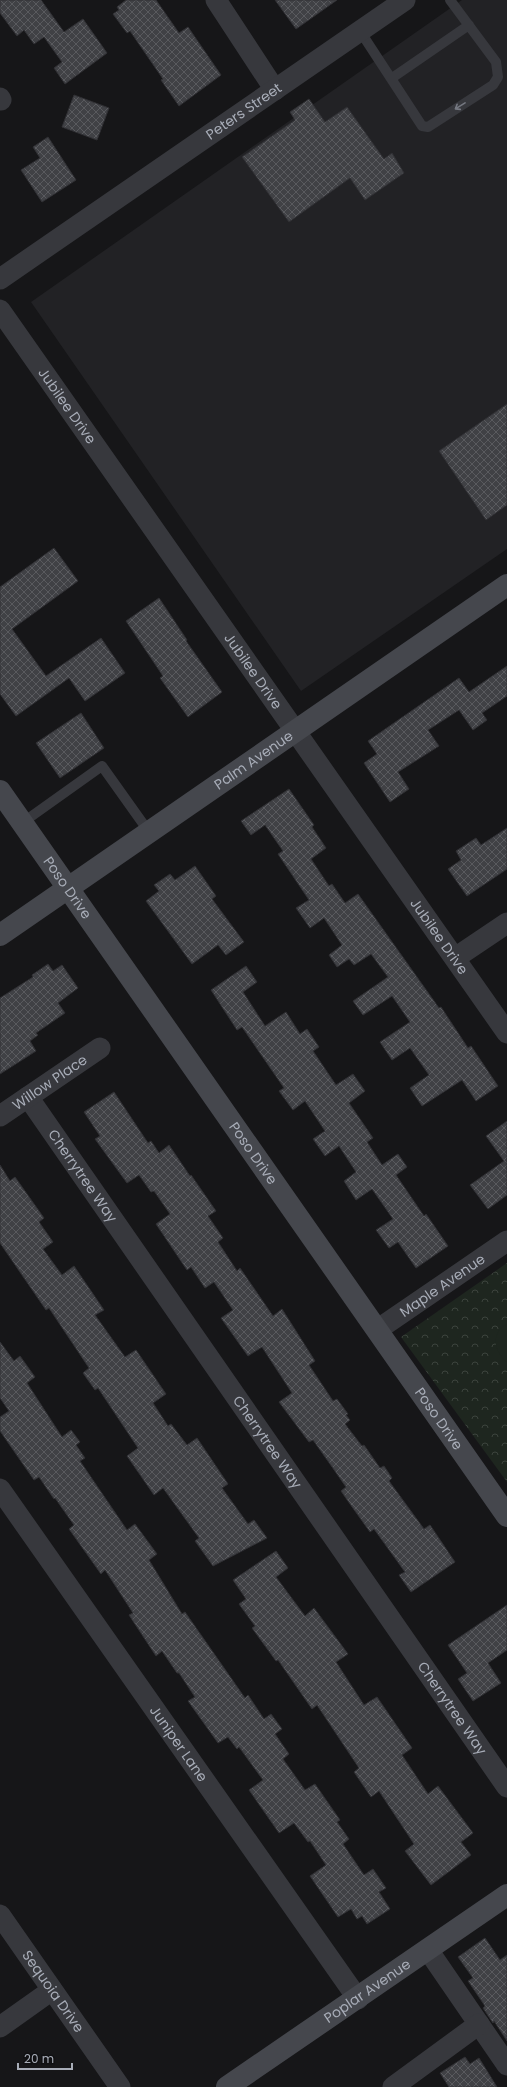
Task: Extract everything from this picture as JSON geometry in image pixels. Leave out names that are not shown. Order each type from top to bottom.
[{"type":"main road","name":"Palm Avenue","points":[[0,935],[507,585]]},
{"type":"main road","name":"Poso Drive","points":[[0,791],[507,1516]]},
{"type":"main road","name":"Poplar Avenue","points":[[227,2087],[358,1999],[507,1895]]},
{"type":"street","points":[[216,0],[275,90]]},
{"type":"street","name":"Peters Street","points":[[0,279],[405,0]]},
{"type":"street","name":"Jubilee Drive","points":[[0,310],[507,1032]]},
{"type":"street","points":[[455,958],[507,923]]},
{"type":"street","name":"Willow Place","points":[[0,1116],[100,1048]]},
{"type":"street","name":"Cherrytree Way","points":[[28,1097],[507,1787]]},
{"type":"street","name":"Maple Avenue","points":[[377,1330],[507,1241]]},
{"type":"street","name":"Juniper Lane","points":[[0,1489],[358,1999]]},
{"type":"street","name":"Sequoia Drive","points":[[0,1915],[120,2087]]},
{"type":"street","points":[[428,1950],[507,2065]]},
{"type":"street","points":[[0,2027],[52,1990]]},
{"type":"street","points":[[393,2087],[479,2024]]},
{"type":"lane","points":[[360,31],[422,126],[428,127],[493,85],[498,77],[496,62],[450,0]]},
{"type":"lane","points":[[392,78],[469,25]]},
{"type":"lane","points":[[22,822],[102,766],[149,832]]},
{"type":"shaded area","points":[[462,0],[507,0],[507,549],[301,691],[31,302]]},
{"type":"green space","points":[[507,1263],[507,1482],[401,1337]]},
{"type":"green space","points":[[507,1324],[507,1362],[499,1353],[496,1337],[498,1332]]},
{"type":"building","points":[[0,0],[41,0],[64,32],[83,19],[107,53],[65,84],[54,68],[62,62],[44,37],[34,44],[24,30],[17,36],[0,13]]},
{"type":"building","points":[[126,0],[156,0],[179,33],[188,27],[221,75],[179,106],[161,80],[163,79],[130,31],[127,33],[113,14],[119,10],[117,7]]},
{"type":"building","points":[[275,0],[337,0],[296,29]]},
{"type":"building","points":[[74,95],[109,108],[97,140],[62,127]]},
{"type":"building","points":[[309,99],[325,122],[347,107],[384,159],[392,153],[404,173],[365,200],[350,178],[289,222],[242,157],[295,120],[290,112]]},
{"type":"building","points":[[48,137],[76,180],[42,202],[21,170],[40,158],[33,147]]},
{"type":"building","points":[[507,404],[507,505],[486,520],[439,451]]},
{"type":"building","points":[[54,548],[78,581],[12,629],[46,676],[101,638],[125,673],[85,701],[69,678],[16,716],[0,694],[0,587]]},
{"type":"building","points":[[159,598],[187,640],[186,641],[222,692],[188,717],[160,678],[163,676],[126,621]]},
{"type":"building","points":[[507,666],[507,696],[482,713],[487,720],[473,730],[459,710],[428,730],[439,746],[398,772],[409,789],[390,802],[364,763],[377,754],[368,741],[459,678],[469,692]]},
{"type":"building","points":[[81,713],[104,748],[60,778],[36,743]]},
{"type":"building","points":[[289,789],[314,825],[312,827],[326,848],[311,859],[329,886],[332,884],[345,903],[358,894],[439,1008],[441,1007],[468,1048],[471,1046],[498,1086],[476,1101],[462,1080],[422,1106],[410,1088],[429,1075],[410,1048],[392,1060],[380,1042],[410,1022],[392,996],[363,1015],[353,1001],[388,977],[371,954],[354,965],[349,959],[337,967],[329,955],[342,945],[324,918],[310,928],[296,908],[309,900],[278,854],[283,851],[265,825],[251,835],[241,821]]},
{"type":"building","points":[[507,828],[507,869],[467,896],[448,869],[461,860],[456,851],[476,838],[481,845]]},
{"type":"building","points":[[195,866],[216,896],[212,899],[244,942],[226,955],[218,945],[192,964],[146,901],[159,891],[154,885],[170,874],[175,880]]},
{"type":"building","points":[[48,964],[53,971],[62,965],[78,988],[58,1003],[65,1013],[36,1033],[38,1035],[30,1041],[36,1051],[0,1074],[0,998],[33,977],[32,975]]},
{"type":"building","points":[[246,966],[257,982],[243,992],[265,1026],[286,1012],[300,1034],[307,1029],[319,1047],[313,1051],[336,1085],[353,1074],[365,1091],[349,1103],[373,1138],[367,1142],[382,1165],[398,1154],[407,1167],[396,1175],[424,1216],[426,1214],[448,1246],[416,1268],[398,1242],[389,1248],[376,1230],[393,1219],[372,1189],[356,1200],[344,1181],[356,1172],[339,1146],[325,1156],[313,1139],[325,1131],[305,1101],[293,1110],[279,1091],[284,1088],[242,1027],[237,1030],[211,990]]},
{"type":"building","points":[[114,1092],[148,1143],[151,1141],[159,1153],[169,1145],[190,1176],[191,1175],[216,1211],[208,1216],[223,1238],[218,1242],[237,1271],[240,1268],[273,1316],[282,1309],[315,1361],[309,1365],[333,1401],[337,1399],[348,1414],[346,1415],[350,1420],[345,1424],[362,1446],[364,1445],[380,1468],[384,1466],[392,1478],[389,1481],[424,1529],[430,1525],[455,1562],[411,1592],[399,1575],[405,1572],[374,1529],[370,1532],[341,1491],[346,1487],[313,1440],[309,1442],[279,1402],[292,1393],[262,1347],[248,1356],[221,1318],[233,1310],[214,1282],[205,1288],[191,1267],[187,1270],[156,1224],[170,1214],[154,1191],[151,1192],[139,1175],[127,1183],[95,1139],[100,1136],[84,1112]]},
{"type":"building","points":[[507,1121],[507,1195],[488,1209],[470,1185],[504,1161],[486,1136]]},
{"type":"building","points":[[0,1165],[10,1181],[15,1177],[44,1218],[39,1222],[53,1242],[43,1249],[62,1275],[74,1266],[104,1310],[95,1315],[125,1357],[136,1350],[166,1394],[153,1403],[168,1426],[171,1424],[187,1445],[197,1438],[228,1484],[222,1488],[248,1524],[254,1520],[267,1538],[213,1566],[195,1541],[199,1538],[163,1488],[154,1495],[127,1456],[138,1448],[98,1388],[95,1390],[83,1373],[89,1368],[49,1308],[46,1310],[0,1243]]},
{"type":"building","points":[[0,1342],[14,1361],[20,1356],[35,1377],[27,1383],[62,1437],[71,1430],[80,1442],[76,1445],[85,1458],[80,1461],[127,1530],[135,1524],[157,1554],[149,1560],[182,1614],[185,1612],[245,1698],[248,1695],[264,1719],[271,1714],[282,1729],[275,1734],[289,1754],[283,1759],[305,1790],[315,1784],[340,1820],[337,1822],[349,1839],[343,1844],[364,1875],[373,1869],[386,1888],[379,1892],[390,1909],[367,1924],[362,1916],[357,1919],[351,1909],[338,1917],[310,1876],[326,1865],[310,1841],[308,1842],[294,1823],[279,1833],[249,1790],[263,1780],[239,1747],[237,1749],[228,1737],[218,1743],[188,1701],[195,1697],[179,1673],[177,1673],[162,1651],[156,1656],[129,1615],[133,1613],[105,1570],[101,1574],[69,1529],[74,1525],[39,1477],[34,1480],[0,1431],[0,1417],[9,1411],[0,1398]]},
{"type":"building","points":[[276,1551],[288,1568],[276,1577],[305,1616],[314,1608],[348,1654],[336,1662],[364,1705],[377,1697],[412,1748],[402,1755],[428,1794],[438,1786],[473,1833],[461,1842],[471,1855],[431,1885],[405,1851],[414,1844],[379,1791],[371,1797],[354,1772],[359,1768],[317,1705],[312,1709],[278,1660],[276,1661],[252,1628],[255,1626],[239,1604],[246,1599],[233,1580]]},
{"type":"building","points":[[507,1605],[507,1650],[488,1663],[501,1683],[473,1701],[458,1679],[467,1673],[448,1645]]},
{"type":"building","points":[[485,1938],[500,1960],[507,1955],[507,2041],[494,2021],[493,2023],[483,2008],[485,2006],[468,1981],[473,1978],[458,1957]]},
{"type":"building","points":[[465,2057],[470,2064],[479,2058],[497,2087],[449,2087],[440,2073]]}]
